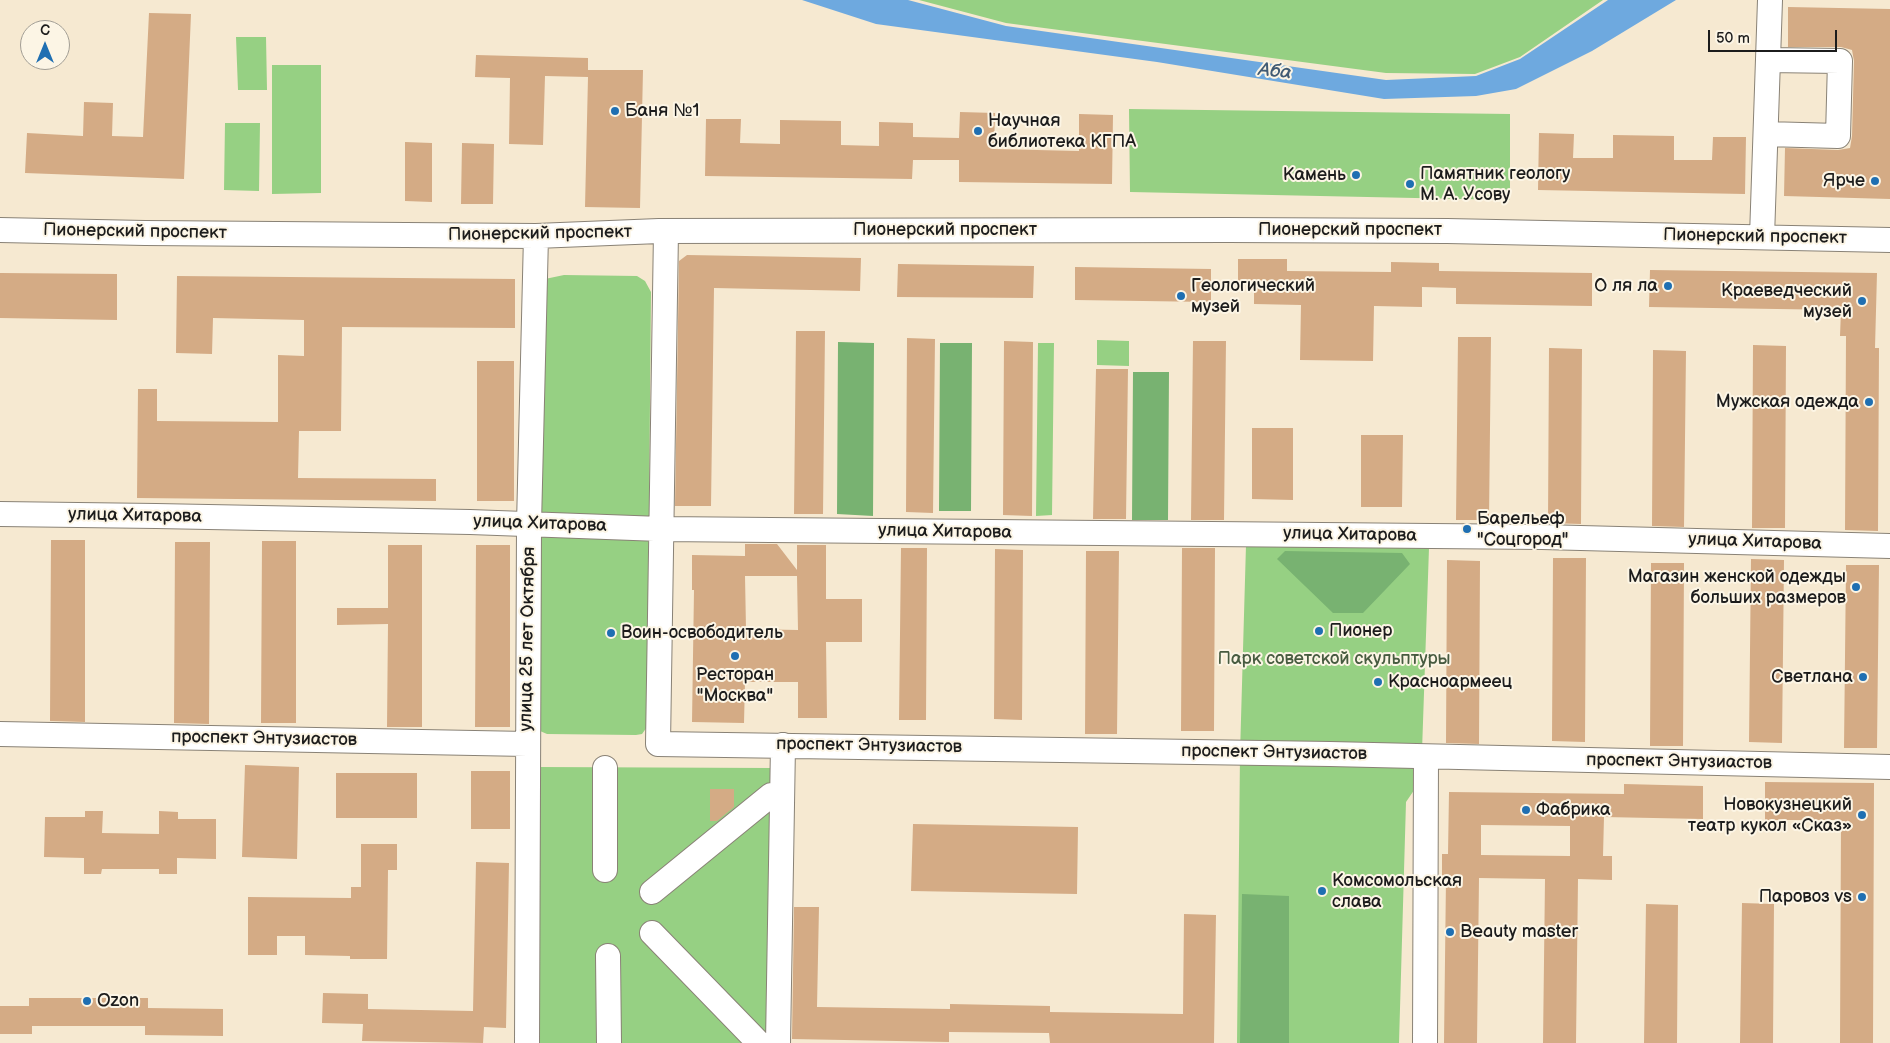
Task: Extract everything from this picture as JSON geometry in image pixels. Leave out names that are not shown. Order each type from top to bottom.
[{"type":"street","points":[[1762,237],[1770,0]]},
{"type":"street","points":[[1766,134],[1838,136],[1840,61],[1768,60]]},
{"type":"street","name":"Пионерский проспект","points":[[0,230],[155,234],[536,236],[666,231],[1397,230],[1890,240]]},
{"type":"street","points":[[661,529],[666,231]]},
{"type":"street","name":"улица 25 лет Октября","points":[[527,1043],[527,744],[536,236]]},
{"type":"street","name":"улица Хитарова","points":[[0,514],[530,524],[661,529],[1542,537],[1890,546]]},
{"type":"street","name":"проспект Энтузиастов","points":[[661,529],[658,744],[1330,754],[1890,767]]},
{"type":"street","name":"проспект Энтузиастов","points":[[0,734],[527,744]]},
{"type":"street","points":[[778,1043],[783,745]]},
{"type":"street","points":[[1425,1043],[1426,757]]},
{"type":"street","points":[[605,768],[606,870]]},
{"type":"street","points":[[652,892],[771,795]]},
{"type":"street","points":[[652,932],[759,1043]]},
{"type":"street","points":[[608,956],[609,1043]]},
{"type":"green space","points":[[919,0],[1603,0],[1520,57],[1475,74],[1386,73],[1006,23]]},
{"type":"green space","points":[[236,37],[266,37],[267,90],[238,90]]},
{"type":"green space","points":[[272,65],[321,65],[321,193],[272,194]]},
{"type":"green space","points":[[1129,109],[1510,114],[1510,200],[1130,192]]},
{"type":"green space","points":[[225,123],[260,123],[259,191],[224,190]]},
{"type":"green space","points":[[564,275],[637,276],[645,281],[651,292],[647,727],[642,734],[636,735],[547,734],[540,731],[536,725],[545,279]]},
{"type":"green space","points":[[1097,340],[1129,341],[1129,366],[1097,365]]},
{"type":"green space","points":[[838,342],[874,343],[873,516],[837,514]]},
{"type":"green space","points":[[940,343],[972,343],[971,511],[939,511]]},
{"type":"green space","points":[[1038,343],[1054,343],[1052,515],[1036,516]]},
{"type":"green space","points":[[1133,372],[1169,372],[1168,520],[1132,520]]},
{"type":"green space","name":"Парк советской скульптуры","points":[[1246,545],[1429,548],[1421,780],[1406,802],[1399,1043],[1237,1043],[1240,754]]},
{"type":"green space","points":[[1285,551],[1402,553],[1410,564],[1363,613],[1333,613],[1277,559]]},
{"type":"green space","points":[[539,767],[771,768],[769,1043],[537,1043]]},
{"type":"green space","points":[[1242,894],[1289,896],[1289,1043],[1240,1043]]},
{"type":"water","name":"Аба","points":[[802,0],[908,0],[1006,26],[1386,80],[1476,76],[1520,59],[1608,0],[1676,0],[1592,51],[1516,89],[1476,96],[1384,99],[1157,62],[876,24]]},
{"type":"building","points":[[1788,7],[1890,9],[1890,199],[1784,196],[1785,148],[1838,150],[1850,148],[1854,61],[1852,50],[1841,47],[1788,47]]},
{"type":"building","points":[[149,13],[191,14],[184,179],[25,173],[27,133],[83,136],[84,102],[113,103],[112,136],[143,137]]},
{"type":"building","name":"Баня №1","points":[[476,55],[588,58],[588,70],[643,70],[640,208],[585,207],[588,77],[545,76],[543,145],[509,144],[510,78],[475,77]]},
{"type":"building","points":[[960,112],[995,113],[994,149],[1079,151],[1079,114],[1113,115],[1112,184],[959,182],[959,160],[913,160],[912,179],[705,176],[706,119],[741,119],[740,143],[780,144],[780,120],[841,121],[841,145],[879,146],[879,122],[913,123],[913,137],[959,138]]},
{"type":"building","points":[[1539,133],[1574,134],[1573,158],[1613,158],[1613,135],[1674,136],[1674,160],[1712,160],[1713,137],[1746,137],[1745,194],[1538,190]]},
{"type":"building","points":[[405,142],[432,143],[432,202],[405,201]]},
{"type":"building","points":[[462,143],[494,144],[493,204],[461,204]]},
{"type":"building","points":[[687,255],[861,258],[860,291],[714,288],[711,506],[675,506],[679,261]]},
{"type":"building","points":[[1238,259],[1287,259],[1287,271],[1391,272],[1391,262],[1439,263],[1439,271],[1592,273],[1592,306],[1456,304],[1456,288],[1422,287],[1422,307],[1374,306],[1373,361],[1300,360],[1301,305],[1254,304],[1254,283],[1238,283]]},
{"type":"building","points":[[898,264],[1034,266],[1033,298],[897,297]]},
{"type":"building","points":[[1075,267],[1211,269],[1211,302],[1075,300]]},
{"type":"building","points":[[1650,270],[1877,273],[1875,348],[1879,348],[1878,531],[1845,530],[1846,336],[1840,336],[1841,310],[1649,307]]},
{"type":"building","points":[[0,273],[117,274],[117,320],[0,318]]},
{"type":"building","points":[[177,276],[515,279],[515,328],[342,327],[341,431],[299,431],[298,478],[436,479],[436,501],[137,498],[138,389],[157,389],[157,421],[278,422],[278,355],[304,356],[304,320],[213,318],[212,354],[176,353]]},
{"type":"building","points":[[796,331],[825,331],[823,514],[794,514]]},
{"type":"building","points":[[1458,337],[1491,337],[1489,520],[1456,520]]},
{"type":"building","points":[[907,338],[935,339],[933,513],[906,512]]},
{"type":"building","points":[[1004,341],[1033,342],[1032,516],[1003,515]]},
{"type":"building","points":[[1193,341],[1226,341],[1224,520],[1191,520]]},
{"type":"building","points":[[1753,345],[1786,346],[1785,528],[1752,528]]},
{"type":"building","points":[[1549,348],[1582,349],[1581,524],[1548,523]]},
{"type":"building","points":[[1653,350],[1686,351],[1684,527],[1652,526]]},
{"type":"building","points":[[477,361],[514,361],[514,501],[477,501]]},
{"type":"building","points":[[1096,369],[1128,369],[1126,519],[1093,519]]},
{"type":"building","points":[[1252,428],[1293,428],[1293,500],[1252,499]]},
{"type":"building","points":[[1361,435],[1403,435],[1402,507],[1361,507]]},
{"type":"building","points":[[51,540],[85,540],[85,722],[50,721]]},
{"type":"building","points":[[262,541],[296,541],[296,723],[261,723]]},
{"type":"building","points":[[175,542],[210,542],[209,724],[174,723]]},
{"type":"building","points":[[745,544],[777,544],[797,570],[797,545],[826,545],[826,599],[862,599],[862,642],[826,642],[827,718],[798,718],[798,682],[745,682],[744,723],[692,722],[694,590],[692,590],[692,555],[745,556]],"holes":[[[745,576],[797,576],[798,630],[746,629]]]},
{"type":"building","points":[[388,545],[422,545],[422,727],[387,727],[388,624],[337,625],[337,608],[388,608]]},
{"type":"building","points":[[476,545],[510,545],[510,727],[475,727]]},
{"type":"building","points":[[901,548],[927,548],[926,720],[899,720]]},
{"type":"building","points":[[1182,548],[1215,548],[1214,731],[1181,731]]},
{"type":"building","points":[[995,549],[1023,550],[1022,720],[994,719]]},
{"type":"building","points":[[1086,551],[1119,551],[1117,734],[1085,734]]},
{"type":"building","points":[[1553,558],[1586,558],[1585,742],[1552,741]]},
{"type":"building","points":[[1751,559],[1784,560],[1782,743],[1749,742]]},
{"type":"building","points":[[1447,560],[1480,561],[1479,744],[1446,743]]},
{"type":"building","points":[[1651,563],[1684,563],[1683,746],[1650,746]]},
{"type":"building","points":[[1846,565],[1879,565],[1877,748],[1844,748]]},
{"type":"building","points":[[245,765],[299,767],[297,859],[242,857]]},
{"type":"building","points":[[471,771],[510,771],[510,829],[471,829]]},
{"type":"building","points":[[336,773],[417,773],[417,818],[336,818]]},
{"type":"building","points":[[1765,782],[1874,783],[1873,1043],[1840,1043],[1841,820],[1765,820]]},
{"type":"building","points":[[1624,784],[1703,786],[1703,819],[1604,817],[1603,856],[1612,856],[1612,880],[1578,879],[1576,1043],[1543,1043],[1545,879],[1479,878],[1477,1043],[1444,1043],[1446,878],[1442,878],[1442,854],[1448,854],[1449,792],[1624,794]],"holes":[[[1481,825],[1570,826],[1570,856],[1481,855]]]},
{"type":"building","points":[[710,789],[734,789],[734,807],[717,821],[710,821]]},
{"type":"building","points":[[85,811],[103,811],[102,833],[159,834],[159,811],[178,812],[178,819],[216,819],[216,859],[177,858],[177,874],[159,874],[159,869],[102,869],[101,874],[84,874],[84,858],[44,857],[45,817],[85,817]]},
{"type":"building","points":[[913,824],[1078,827],[1077,894],[911,891]]},
{"type":"building","points":[[361,844],[397,844],[397,870],[388,870],[387,959],[350,959],[350,956],[305,955],[305,936],[277,936],[277,955],[248,955],[248,897],[351,898],[351,887],[361,887]]},
{"type":"building","points":[[476,862],[509,863],[506,1028],[484,1027],[483,1043],[362,1041],[363,1024],[322,1023],[323,993],[368,994],[368,1009],[473,1011]]},
{"type":"building","points":[[1742,903],[1774,904],[1773,1043],[1740,1043]]},
{"type":"building","points":[[1646,904],[1678,905],[1677,1043],[1644,1043]]},
{"type":"building","points":[[794,907],[819,907],[817,1007],[950,1009],[950,1004],[1050,1006],[1050,1012],[1183,1014],[1184,914],[1216,915],[1214,1043],[1050,1043],[1049,1033],[949,1032],[949,1042],[792,1039]]},
{"type":"building","points":[[29,998],[148,998],[148,1008],[223,1009],[223,1036],[145,1035],[145,1026],[32,1026],[32,1034],[0,1034],[0,1006],[29,1006]]},
{"type":"place","name":"Баня №1","points":[[615,111]]},
{"type":"place","name":"Научная библиотека КГПА","points":[[978,131]]},
{"type":"place","name":"Камень","points":[[1356,175]]},
{"type":"place","name":"Ярче","points":[[1875,181]]},
{"type":"place","name":"Памятник геологу М. А. Усову","points":[[1410,184]]},
{"type":"place","name":"О ля ла","points":[[1668,286]]},
{"type":"place","name":"Геологический музей","points":[[1181,296]]},
{"type":"place","name":"Краеведческий музей","points":[[1862,301]]},
{"type":"place","name":"Мужская одежда","points":[[1869,402]]},
{"type":"place","name":"Барельеф \"Соцгород\"","points":[[1467,529]]},
{"type":"place","name":"Магазин женской одежды больших размеров","points":[[1856,587]]},
{"type":"place","name":"Пионер","points":[[1319,631]]},
{"type":"place","name":"Воин-освободитель","points":[[611,633]]},
{"type":"place","name":"Ресторан \"Москва\"","points":[[735,656]]},
{"type":"place","name":"Светлана","points":[[1863,677]]},
{"type":"place","name":"Красноармеец","points":[[1378,682]]},
{"type":"place","name":"Фабрика","points":[[1526,810]]},
{"type":"place","name":"Новокузнецкий театр кукол «Сказ»","points":[[1862,815]]},
{"type":"place","name":"Комсомольская слава","points":[[1322,891]]},
{"type":"place","name":"Паровоз vs","points":[[1862,897]]},
{"type":"place","name":"Beauty master","points":[[1450,932]]},
{"type":"place","name":"Ozon","points":[[87,1001]]}]
